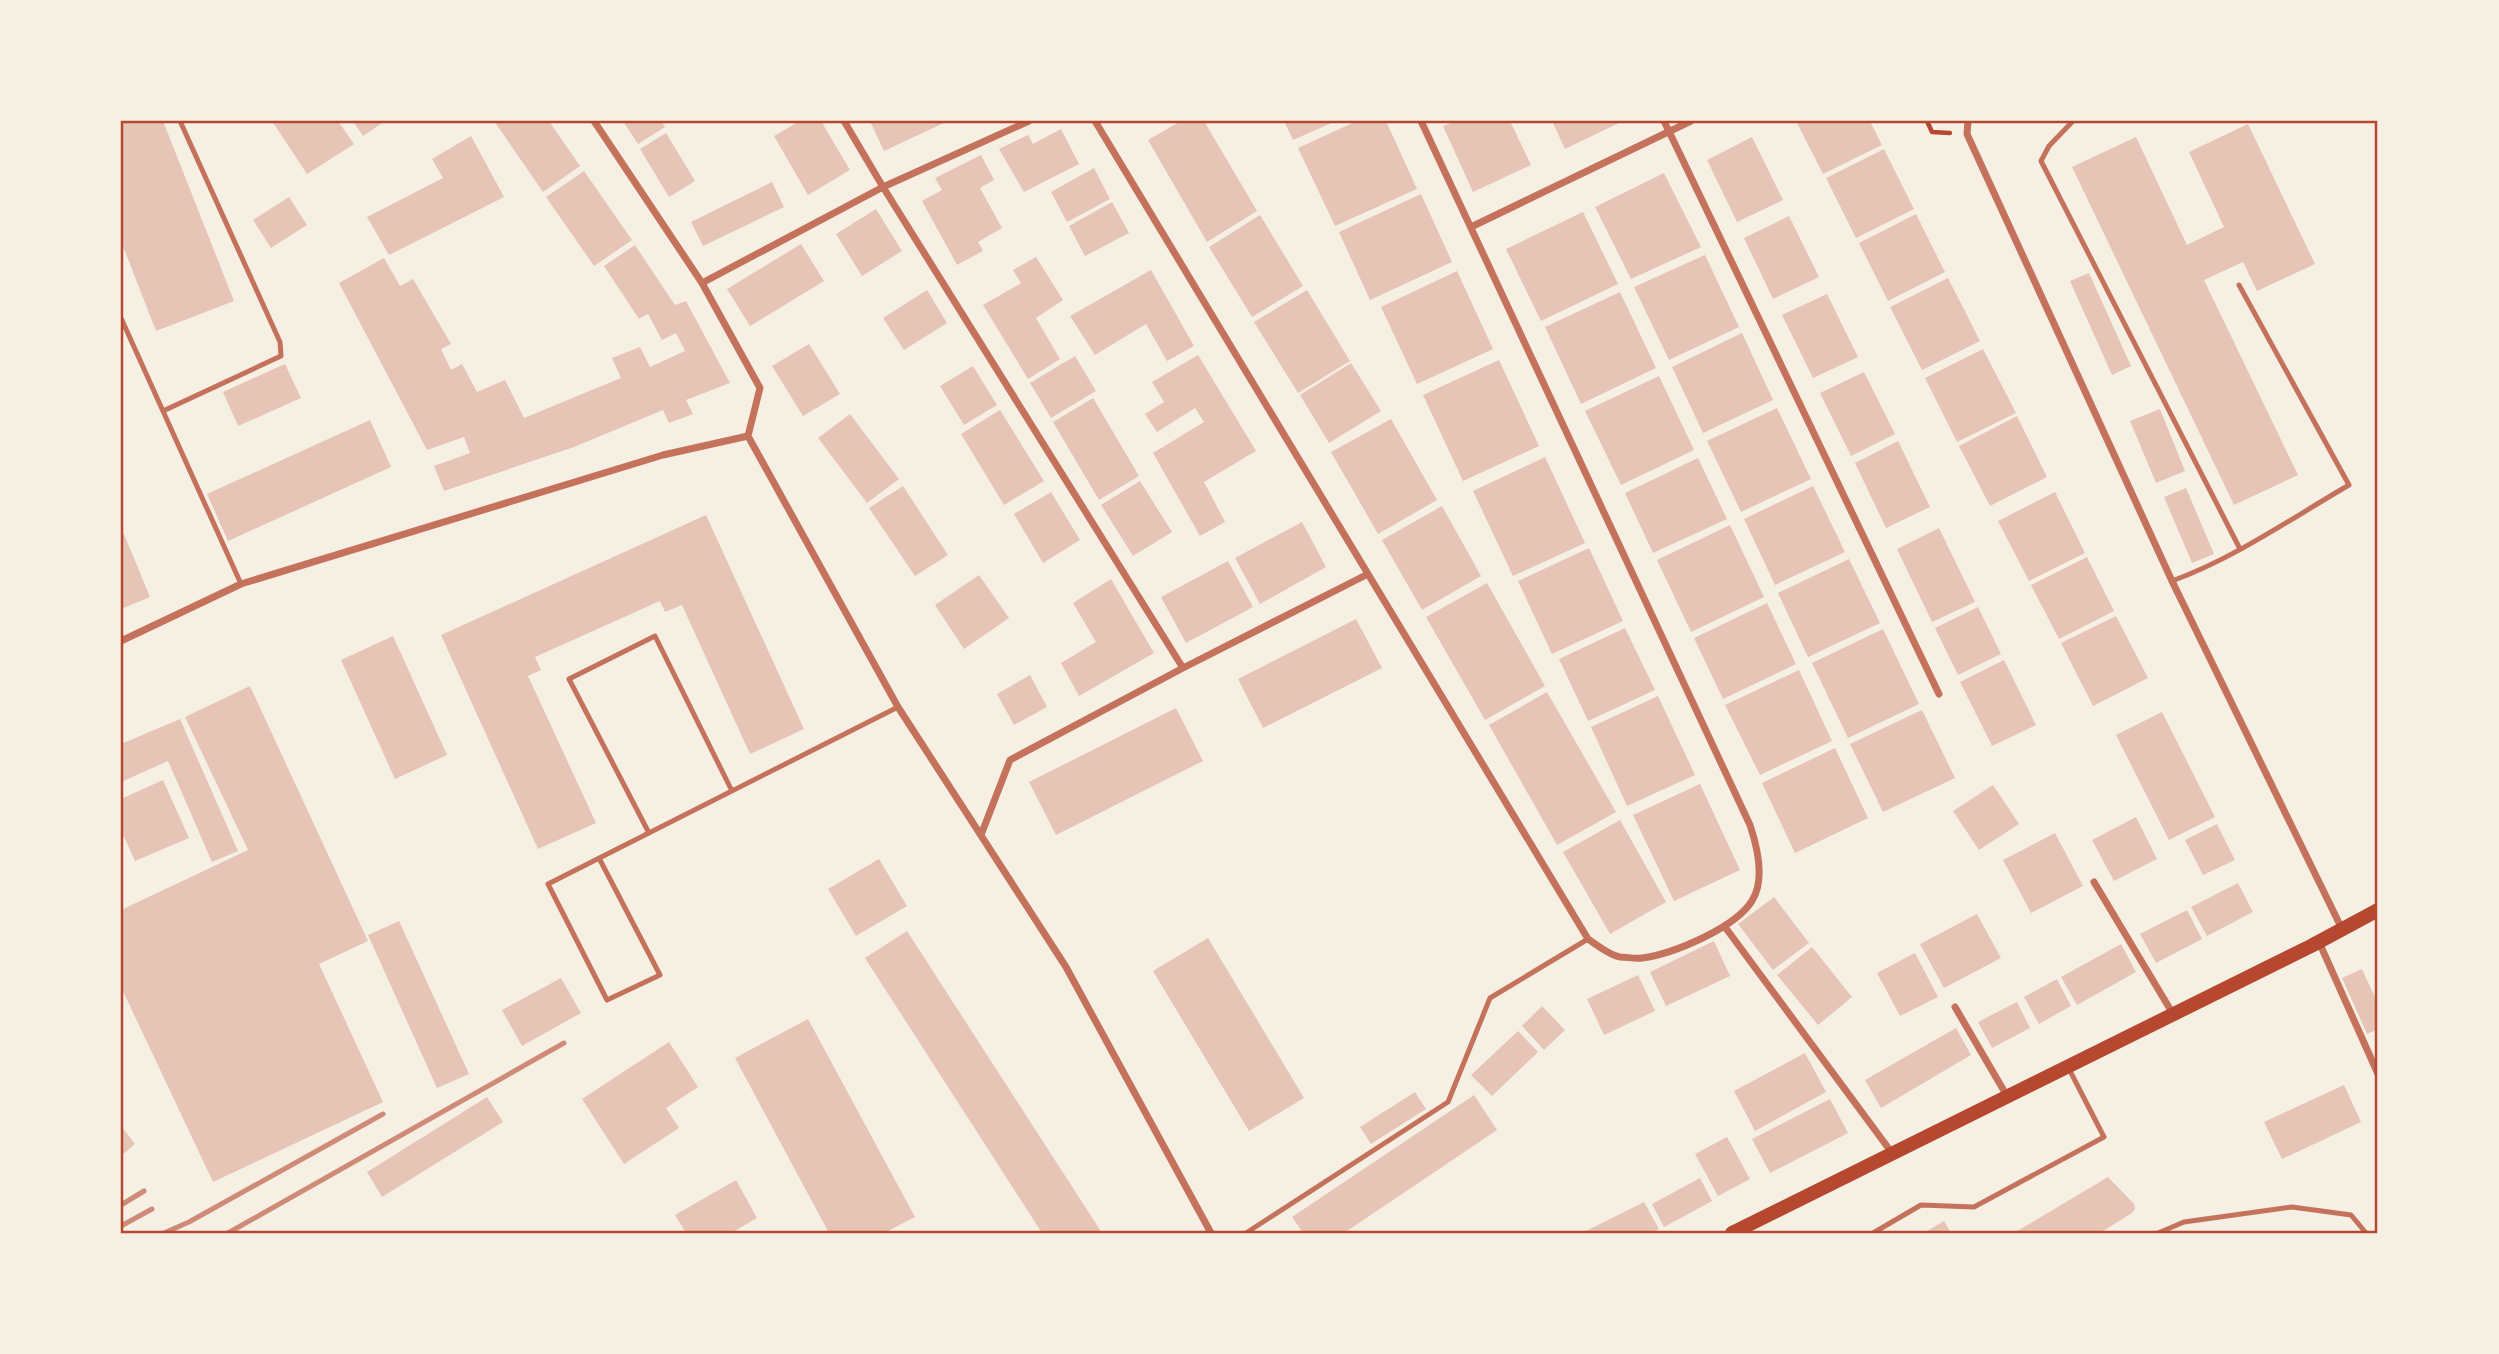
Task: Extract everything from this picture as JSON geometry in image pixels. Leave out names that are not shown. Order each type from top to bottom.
[{"type":"main road","points":[[1740,1231],[2378,910]]},
{"type":"street","points":[[594,121],[702,283],[760,388],[748,436],[898,707],[1066,967],[1211,1233]]},
{"type":"street","points":[[845,121],[883,187],[1183,668]]},
{"type":"street","points":[[702,283],[883,187],[1029,121]]},
{"type":"street","points":[[1095,121],[1588,939],[1616,956],[1641,958],[1681,946],[1725,927],[1741,913],[1754,898],[1758,881],[1757,845],[1420,121]]},
{"type":"street","points":[[1664,121],[1939,694]]},
{"type":"street","points":[[1471,227],[1691,121]]},
{"type":"street","points":[[1968,121],[1966,134],[2172,581],[2342,930]]},
{"type":"street","points":[[121,641],[241,584],[663,455],[748,436]]},
{"type":"street","points":[[981,835],[1010,760],[1368,573]]},
{"type":"street","points":[[2094,882],[2173,1014]]},
{"type":"street","points":[[1725,927],[1892,1153]]},
{"type":"street","points":[[2319,942],[2378,1074]]},
{"type":"street","points":[[1955,1007],[2007,1097]]},
{"type":"lane","points":[[163,411],[281,356],[280,342],[180,121]]},
{"type":"lane","points":[[2074,121],[2049,146],[2041,161],[2240,549]]},
{"type":"lane","points":[[2172,581],[2240,549],[2349,485],[2239,285]]},
{"type":"lane","points":[[121,318],[241,584]]},
{"type":"lane","points":[[649,833],[569,679],[594,666],[655,636],[732,791]]},
{"type":"lane","points":[[599,858],[660,975],[607,1000],[548,884],[599,858],[898,707]]},
{"type":"lane","points":[[1246,1233],[1448,1102],[1490,999],[1588,939]]},
{"type":"lane","points":[[1873,1233],[1921,1205],[1975,1207],[2104,1137],[2068,1067]]},
{"type":"lane","points":[[2158,1233],[2184,1223],[2292,1207],[2351,1215],[2366,1233]]},
{"type":"path","points":[[1927,121],[1932,132],[1966,134]]},
{"type":"building","points":[[121,121],[163,121],[234,301],[156,331],[121,241]]},
{"type":"building","points":[[272,121],[338,121],[354,144],[307,174]]},
{"type":"building","points":[[353,121],[385,121],[363,136]]},
{"type":"building","points":[[494,121],[549,121],[580,166],[543,192]]},
{"type":"building","points":[[623,121],[661,121],[665,127],[638,144]]},
{"type":"building","points":[[800,121],[821,121],[850,170],[808,195],[774,136]]},
{"type":"building","points":[[870,121],[948,121],[884,151]]},
{"type":"building","points":[[1181,121],[1204,121],[1257,211],[1207,242],[1148,140]]},
{"type":"building","points":[[1284,121],[1336,121],[1293,140]]},
{"type":"building","points":[[1357,121],[1386,121],[1417,189],[1335,226],[1298,148]]},
{"type":"building","points":[[1456,121],[1510,121],[1531,165],[1473,192],[1443,126]]},
{"type":"building","points":[[1552,121],[1623,121],[1565,149]]},
{"type":"building","points":[[1796,121],[1870,121],[1882,145],[1823,174]]},
{"type":"building","points":[[2248,124],[2315,264],[2257,291],[2243,262],[2204,280],[2298,475],[2234,505],[2072,167],[2136,137],[2187,245],[2224,227],[2189,152]]},
{"type":"building","points":[[1061,129],[1079,164],[1024,192],[999,149],[1028,135],[1033,144]]},
{"type":"building","points":[[666,133],[695,181],[669,197],[640,149]]},
{"type":"building","points":[[471,136],[504,197],[389,255],[367,217],[443,178],[432,159]]},
{"type":"building","points":[[1752,137],[1783,200],[1737,222],[1707,160]]},
{"type":"building","points":[[1884,149],[1914,209],[1856,238],[1826,178]]},
{"type":"building","points":[[981,155],[994,180],[980,188],[1002,228],[978,242],[983,251],[957,265],[922,201],[942,190],[935,178]]},
{"type":"building","points":[[1094,168],[1110,199],[1067,222],[1051,192]]},
{"type":"building","points":[[584,171],[632,240],[594,266],[546,197]]},
{"type":"building","points":[[1664,173],[1701,247],[1631,279],[1595,207]]},
{"type":"building","points":[[772,182],[784,207],[703,246],[691,222]]},
{"type":"building","points":[[1421,194],[1452,262],[1370,300],[1339,232]]},
{"type":"building","points":[[289,197],[307,225],[271,248],[253,220]]},
{"type":"building","points":[[1112,202],[1129,233],[1085,256],[1069,226]]},
{"type":"building","points":[[876,209],[902,251],[862,276],[836,234]]},
{"type":"building","points":[[1583,212],[1618,284],[1541,321],[1506,249]]},
{"type":"building","points":[[1916,214],[1945,272],[1888,301],[1859,243]]},
{"type":"building","points":[[1260,215],[1303,286],[1252,317],[1209,247]]},
{"type":"building","points":[[1789,216],[1819,277],[1773,299],[1744,238]]},
{"type":"building","points":[[801,244],[824,281],[750,326],[727,289]]},
{"type":"building","points":[[635,245],[675,305],[686,301],[730,383],[686,400],[693,414],[669,423],[663,410],[574,447],[444,491],[434,466],[470,453],[464,437],[427,450],[339,283],[384,258],[400,286],[413,279],[451,344],[441,349],[451,370],[462,364],[477,392],[505,380],[524,418],[621,378],[612,358],[640,347],[650,367],[685,351],[676,333],[662,340],[648,314],[639,319],[604,266]]},
{"type":"building","points":[[1705,255],[1739,327],[1669,360],[1634,287]]},
{"type":"building","points":[[1036,257],[1063,300],[1036,318],[1060,359],[1028,379],[983,305],[1021,283],[1013,270]]},
{"type":"building","points":[[1151,270],[1194,346],[1167,361],[1146,324],[1095,355],[1070,316]]},
{"type":"building","points":[[1457,271],[1493,349],[1417,384],[1381,307]]},
{"type":"building","points":[[2089,273],[2131,366],[2112,375],[2070,281]]},
{"type":"building","points":[[1948,278],[1980,341],[1922,370],[1890,307]]},
{"type":"building","points":[[927,290],[947,323],[904,350],[883,318]]},
{"type":"building","points":[[1307,290],[1350,361],[1298,393],[1254,322]]},
{"type":"building","points":[[1620,292],[1656,368],[1581,404],[1545,327]]},
{"type":"building","points":[[1827,294],[1858,357],[1813,378],[1782,315]]},
{"type":"building","points":[[1742,333],[1773,400],[1703,433],[1672,367]]},
{"type":"building","points":[[809,344],[840,394],[803,416],[772,366]]},
{"type":"building","points":[[1983,349],[2016,413],[1957,442],[1925,378]]},
{"type":"building","points":[[1198,355],[1256,451],[1204,482],[1225,522],[1200,536],[1153,453],[1204,422],[1195,408],[1157,432],[1145,414],[1164,402],[1152,382]]},
{"type":"building","points":[[1075,356],[1096,391],[1051,418],[1030,383]]},
{"type":"building","points":[[1499,360],[1539,446],[1463,481],[1423,395]]},
{"type":"building","points":[[1351,363],[1381,411],[1329,443],[1300,395]]},
{"type":"building","points":[[285,364],[301,398],[238,426],[223,392]]},
{"type":"building","points":[[973,366],[997,405],[964,425],[940,386]]},
{"type":"building","points":[[1864,372],[1895,434],[1851,456],[1820,393]]},
{"type":"building","points":[[1659,376],[1694,450],[1621,485],[1585,411]]},
{"type":"building","points":[[1093,398],[1139,476],[1099,500],[1053,422]]},
{"type":"building","points":[[1777,408],[1811,479],[1741,512],[1707,441]]},
{"type":"building","points":[[2160,409],[2185,471],[2156,483],[2130,421]]},
{"type":"building","points":[[1000,410],[1044,481],[1004,505],[961,434]]},
{"type":"building","points":[[850,414],[899,479],[867,503],[818,438]]},
{"type":"building","points":[[2017,416],[2047,477],[1990,506],[1959,446]]},
{"type":"building","points":[[1391,419],[1437,500],[1378,534],[1331,452]]},
{"type":"building","points":[[370,420],[391,467],[228,541],[207,494]]},
{"type":"building","points":[[1898,441],[1930,507],[1886,528],[1855,463]]},
{"type":"building","points":[[1545,457],[1585,543],[1513,576],[1473,491]]},
{"type":"building","points":[[1698,458],[1727,519],[1653,553],[1625,493]]},
{"type":"building","points":[[1140,481],[1172,532],[1133,556],[1101,505]]},
{"type":"building","points":[[903,486],[948,555],[915,576],[869,508]]},
{"type":"building","points":[[1813,486],[1845,552],[1775,585],[1744,519]]},
{"type":"building","points":[[2186,488],[2214,554],[2192,563],[2164,497]]},
{"type":"building","points":[[1051,492],[1080,540],[1043,563],[1014,514]]},
{"type":"building","points":[[2055,492],[2085,553],[2029,581],[1998,521]]},
{"type":"building","points":[[1442,506],[1481,576],[1422,610],[1382,540]]},
{"type":"building","points":[[706,515],[804,729],[750,754],[682,605],[665,612],[660,601],[535,657],[541,670],[528,676],[596,823],[538,849],[441,635]]},
{"type":"building","points":[[1302,522],[1326,567],[1260,604],[1235,558]]},
{"type":"building","points":[[1730,525],[1764,597],[1691,632],[1657,560]]},
{"type":"building","points":[[121,527],[150,597],[121,609]]},
{"type":"building","points":[[1939,528],[1975,602],[1932,622],[1897,549]]},
{"type":"building","points":[[1589,548],[1623,621],[1552,654],[1518,581]]},
{"type":"building","points":[[2087,557],[2114,611],[2059,639],[2031,585]]},
{"type":"building","points":[[1849,559],[1880,623],[1808,657],[1778,593]]},
{"type":"building","points":[[1228,561],[1253,607],[1186,643],[1161,597]]},
{"type":"building","points":[[979,575],[1009,618],[964,649],[935,605]]},
{"type":"building","points":[[1111,579],[1154,653],[1079,696],[1061,663],[1096,642],[1073,603]]},
{"type":"building","points":[[1487,583],[1545,686],[1485,720],[1426,617]]},
{"type":"building","points":[[1767,603],[1796,664],[1723,699],[1694,638]]},
{"type":"building","points":[[1978,607],[2001,654],[1958,675],[1935,628]]},
{"type":"building","points":[[2116,616],[2148,678],[2093,706],[2061,643]]},
{"type":"building","points":[[1356,619],[1382,668],[1263,728],[1238,679]]},
{"type":"building","points":[[1625,628],[1655,690],[1588,721],[1559,659]]},
{"type":"building","points":[[1883,629],[1919,704],[1848,738],[1812,663]]},
{"type":"building","points":[[393,636],[447,755],[395,779],[341,660]]},
{"type":"building","points":[[2004,660],[2036,725],[1992,746],[1960,682]]},
{"type":"building","points":[[1799,670],[1832,741],[1760,775],[1725,705]]},
{"type":"building","points":[[1030,675],[1047,707],[1014,725],[997,694]]},
{"type":"building","points":[[250,686],[368,941],[319,964],[383,1102],[213,1182],[121,987],[121,910],[248,850],[185,717]]},
{"type":"building","points":[[1547,692],[1616,812],[1557,845],[1489,725]]},
{"type":"building","points":[[1658,696],[1695,775],[1627,806],[1591,727]]},
{"type":"building","points":[[1176,708],[1203,761],[1056,835],[1029,782]]},
{"type":"building","points":[[1922,710],[1955,778],[1883,812],[1850,744]]},
{"type":"building","points":[[2162,712],[2215,817],[2169,840],[2116,735]]},
{"type":"building","points":[[180,719],[238,851],[212,862],[168,761],[121,782],[121,744]]},
{"type":"building","points":[[1835,748],[1868,818],[1795,853],[1762,783]]},
{"type":"building","points":[[163,780],[189,838],[135,861],[121,830],[121,799]]},
{"type":"building","points":[[1700,784],[1740,870],[1674,901],[1633,815]]},
{"type":"building","points":[[1993,785],[2019,824],[1979,850],[1953,811]]},
{"type":"building","points":[[2136,817],[2157,859],[2114,881],[2092,840]]},
{"type":"building","points":[[1620,820],[1666,902],[1610,934],[1563,852]]},
{"type":"building","points":[[2217,824],[2235,860],[2203,875],[2185,840]]},
{"type":"building","points":[[2055,833],[2083,886],[2031,913],[2003,860]]},
{"type":"building","points":[[879,859],[907,906],[856,936],[828,889]]},
{"type":"building","points":[[2238,883],[2253,912],[2207,936],[2191,907]]},
{"type":"building","points":[[1774,897],[1809,943],[1773,970],[1738,924]]},
{"type":"building","points":[[2187,910],[2202,939],[2156,963],[2140,934]]},
{"type":"building","points":[[1977,914],[2001,958],[1944,988],[1920,944]]},
{"type":"building","points":[[399,921],[469,1074],[437,1088],[368,935]]},
{"type":"building","points":[[907,931],[1102,1233],[1042,1233],[865,958]]},
{"type":"building","points":[[1208,938],[1304,1098],[1249,1131],[1153,971]]},
{"type":"building","points":[[1714,941],[1730,976],[1666,1006],[1650,972]]},
{"type":"building","points":[[2121,944],[2136,972],[2077,1005],[2061,977]]},
{"type":"building","points":[[1812,947],[1852,997],[1818,1025],[1777,975]]},
{"type":"building","points":[[1915,953],[1938,997],[1900,1016],[1877,973]]},
{"type":"building","points":[[2362,969],[2378,1004],[2378,1029],[2367,1034],[2342,978]]},
{"type":"building","points":[[1638,975],[1655,1011],[1604,1035],[1587,999]]},
{"type":"building","points":[[561,978],[581,1013],[522,1046],[502,1010]]},
{"type":"building","points":[[2057,979],[2071,1006],[2039,1024],[2024,997]]},
{"type":"building","points":[[2017,1002],[2030,1028],[1992,1048],[1978,1022]]},
{"type":"building","points":[[1542,1006],[1565,1030],[1544,1050],[1522,1026]]},
{"type":"building","points":[[808,1019],[915,1217],[884,1233],[829,1233],[735,1058]]},
{"type":"building","points":[[1956,1028],[1971,1055],[1881,1108],[1865,1080]]},
{"type":"building","points":[[1518,1031],[1538,1052],[1492,1096],[1471,1075]]},
{"type":"building","points":[[669,1042],[698,1087],[666,1108],[679,1128],[624,1164],[582,1099]]},
{"type":"building","points":[[1805,1053],[1826,1092],[1755,1131],[1734,1091]]},
{"type":"building","points":[[2344,1085],[2361,1122],[2282,1159],[2264,1122]]},
{"type":"building","points":[[1415,1092],[1426,1109],[1371,1144],[1360,1127]]},
{"type":"building","points":[[1474,1095],[1497,1130],[1344,1233],[1303,1233],[1292,1217]]},
{"type":"building","points":[[487,1097],[503,1122],[382,1197],[367,1172]]},
{"type":"building","points":[[1830,1099],[1848,1133],[1770,1173],[1752,1139]]},
{"type":"building","points":[[121,1126],[135,1144],[121,1156]]},
{"type":"building","points":[[1727,1137],[1750,1179],[1718,1196],[1695,1154]]},
{"type":"building","points":[[2108,1177],[2134,1204],[2135,1209],[2100,1233],[2014,1233]]},
{"type":"building","points":[[1700,1178],[1712,1201],[1664,1227],[1652,1204]]},
{"type":"building","points":[[736,1180],[757,1218],[731,1233],[686,1233],[675,1215]]},
{"type":"building","points":[[1644,1202],[1659,1229],[1651,1233],[1582,1233]]},
{"type":"building","points":[[1944,1221],[1951,1233],[1924,1233]]},
{"type":"railway","points":[[228,1233],[564,1043]]},
{"type":"railway","points":[[164,1233],[189,1222],[383,1114]]},
{"type":"railway","points":[[121,1205],[144,1191]]},
{"type":"railway","points":[[121,1226],[152,1209]]}]
